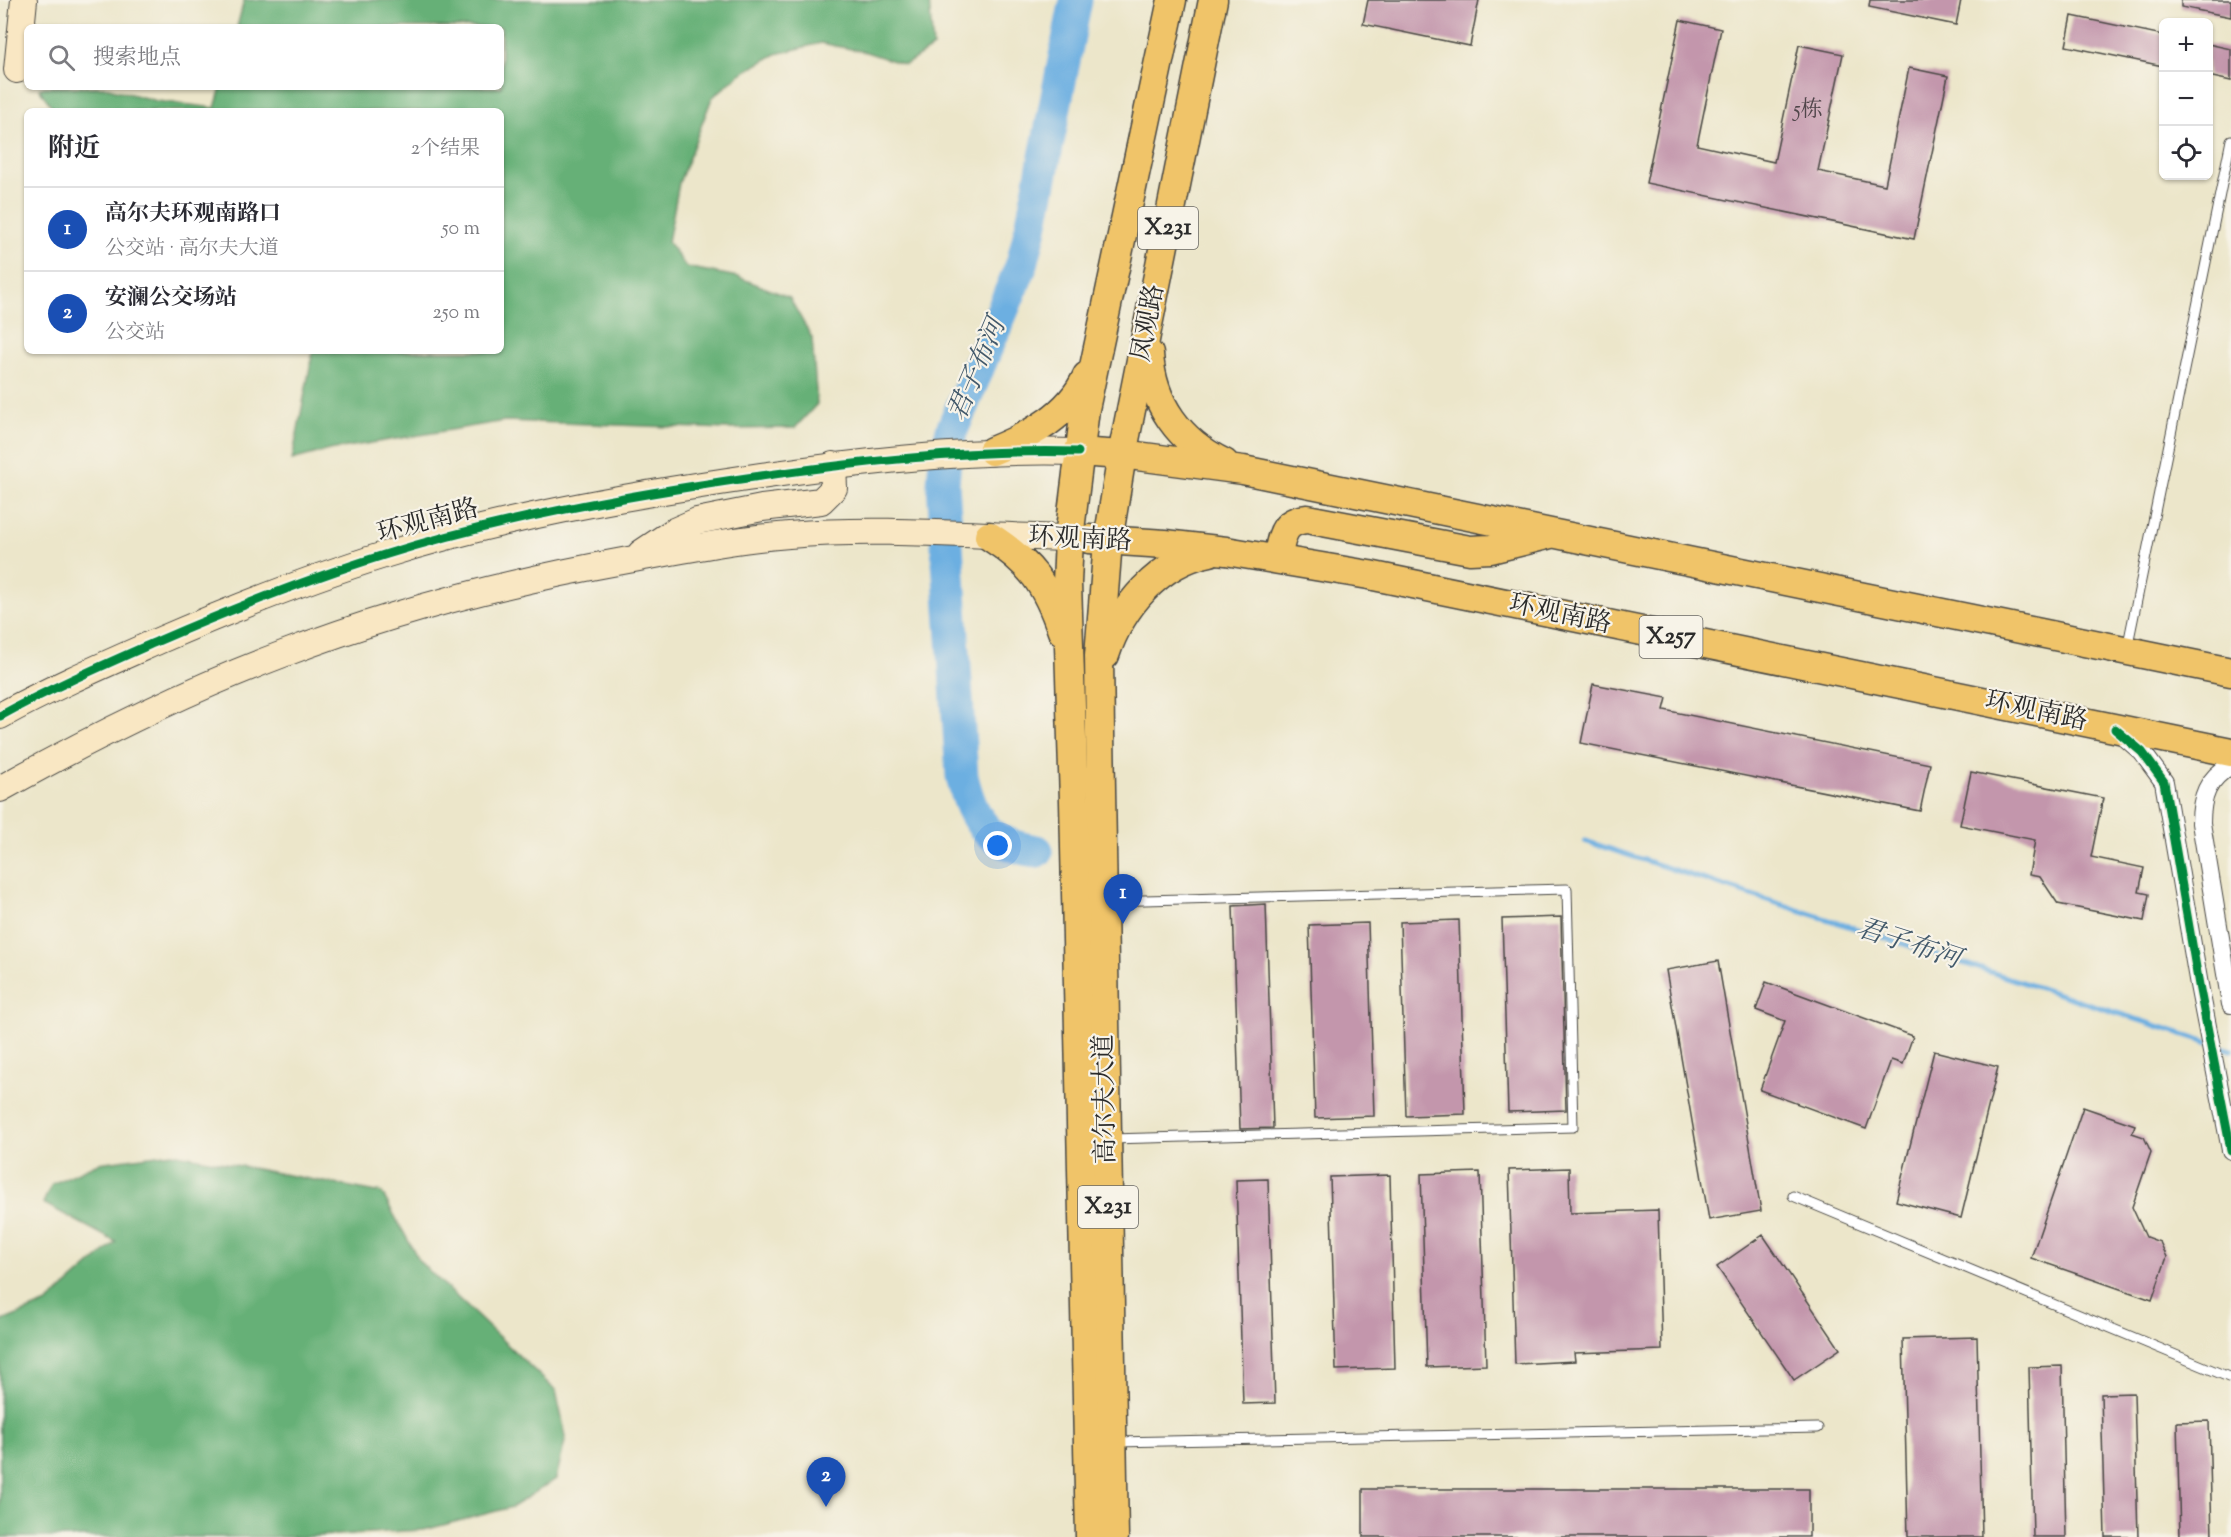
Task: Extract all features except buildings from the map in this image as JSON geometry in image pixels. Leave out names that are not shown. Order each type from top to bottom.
[{"type":"main road","name":"凤观路","points":[[1069,538],[1078,452],[1096,355],[1172,0]]},
{"type":"main road","name":"凤观路","points":[[1108,541],[1122,455],[1213,0]]},
{"type":"main road","points":[[1150,319],[1150,364],[1154,386],[1162,407],[1174,425],[1190,441],[1209,455],[1243,470]]},
{"type":"main road","points":[[992,451],[1038,430],[1054,417],[1071,401],[1085,381],[1096,355]]},
{"type":"main road","points":[[1078,452],[1243,470],[2231,672]]},
{"type":"main road","points":[[1278,559],[1282,535],[1288,525],[1296,520],[1307,519],[1470,549],[1491,549],[1552,533]]},
{"type":"main road","points":[[989,536],[1010,549],[1026,563],[1043,584],[1066,642],[1070,676]]},
{"type":"main road","name":"环观南路","points":[[1069,538],[1220,550],[1278,559],[1392,580],[2231,752]]},
{"type":"main road","name":"X231","points":[[1069,538],[1067,583],[1070,676],[1088,801],[1094,885]]},
{"type":"main road","name":"X231","points":[[1088,801],[1108,541]]},
{"type":"main road","points":[[1099,672],[1116,627],[1144,590],[1179,562],[1198,554],[1220,550]]},
{"type":"main road","name":"高尔夫大道","points":[[1094,885],[1107,1139],[1114,1537]]},
{"type":"main road","name":"高尔夫大道","points":[[1089,1537],[1094,885]]},
{"type":"street","points":[[17,70],[24,0]]},
{"type":"street","points":[[992,451],[1078,452]]},
{"type":"street","name":"环观南路","points":[[0,716],[67,682],[194,626],[304,582],[387,554],[503,524],[697,485],[892,458],[992,451]]},
{"type":"street","points":[[0,789],[120,725],[229,676],[295,650],[410,611],[534,579],[630,560],[674,531],[697,521],[750,510],[821,501],[834,488],[833,465]]},
{"type":"street","name":"环观南路","points":[[630,560],[789,535],[892,532],[1069,538]]},
{"type":"street","points":[[2115,729],[2142,752],[2164,782],[2199,985],[2231,1149]]},
{"type":"street","points":[[2230,1000],[2200,823],[2201,804],[2208,786],[2221,771],[2231,765]]},
{"type":"lane","points":[[2126,651],[2231,140]]},
{"type":"lane","points":[[1094,885],[1567,889],[1573,1127],[1107,1139]]},
{"type":"lane","points":[[1794,1196],[2231,1378]]},
{"type":"lane","points":[[1112,1442],[1818,1428]]},
{"type":"green space","points":[[244,0],[929,0],[933,47],[905,65],[866,52],[821,43],[776,54],[740,74],[712,98],[679,183],[668,242],[686,267],[738,277],[789,297],[812,338],[817,404],[795,428],[728,429],[505,421],[329,450],[292,460],[312,354],[504,354],[504,108],[215,108],[220,90],[504,90],[504,24],[238,24]]},
{"type":"green space","points":[[40,90],[116,90],[157,101],[215,108],[53,108]]},
{"type":"green space","points":[[172,1153],[382,1193],[420,1262],[556,1391],[566,1437],[556,1479],[512,1507],[424,1530],[299,1537],[0,1537],[0,1322],[47,1303],[116,1242],[43,1203],[52,1184],[98,1163]]},
{"type":"waterway","name":"君子布河","points":[[1037,851],[1006,843],[985,828],[977,818],[966,792],[962,776],[943,484],[945,459],[952,430],[1022,264],[1076,0]]},
{"type":"waterway","name":"君子布河","points":[[1585,841],[2207,1042]]},
{"type":"waterway","name":"君子布河","points":[[2215,1045],[2231,1050]]},
{"type":"cycle path","points":[[0,716],[98,668],[242,606],[355,564],[473,530],[564,509],[701,485],[830,467],[953,455],[1078,452]]},
{"type":"cycle path","points":[[2115,729],[2142,752],[2164,782],[2199,985],[2231,1150]]},
{"type":"place","name":"高尔夫环观南路口","points":[[1123,924]]},
{"type":"place","name":"安澜公交场站","points":[[826,1507]]}]
